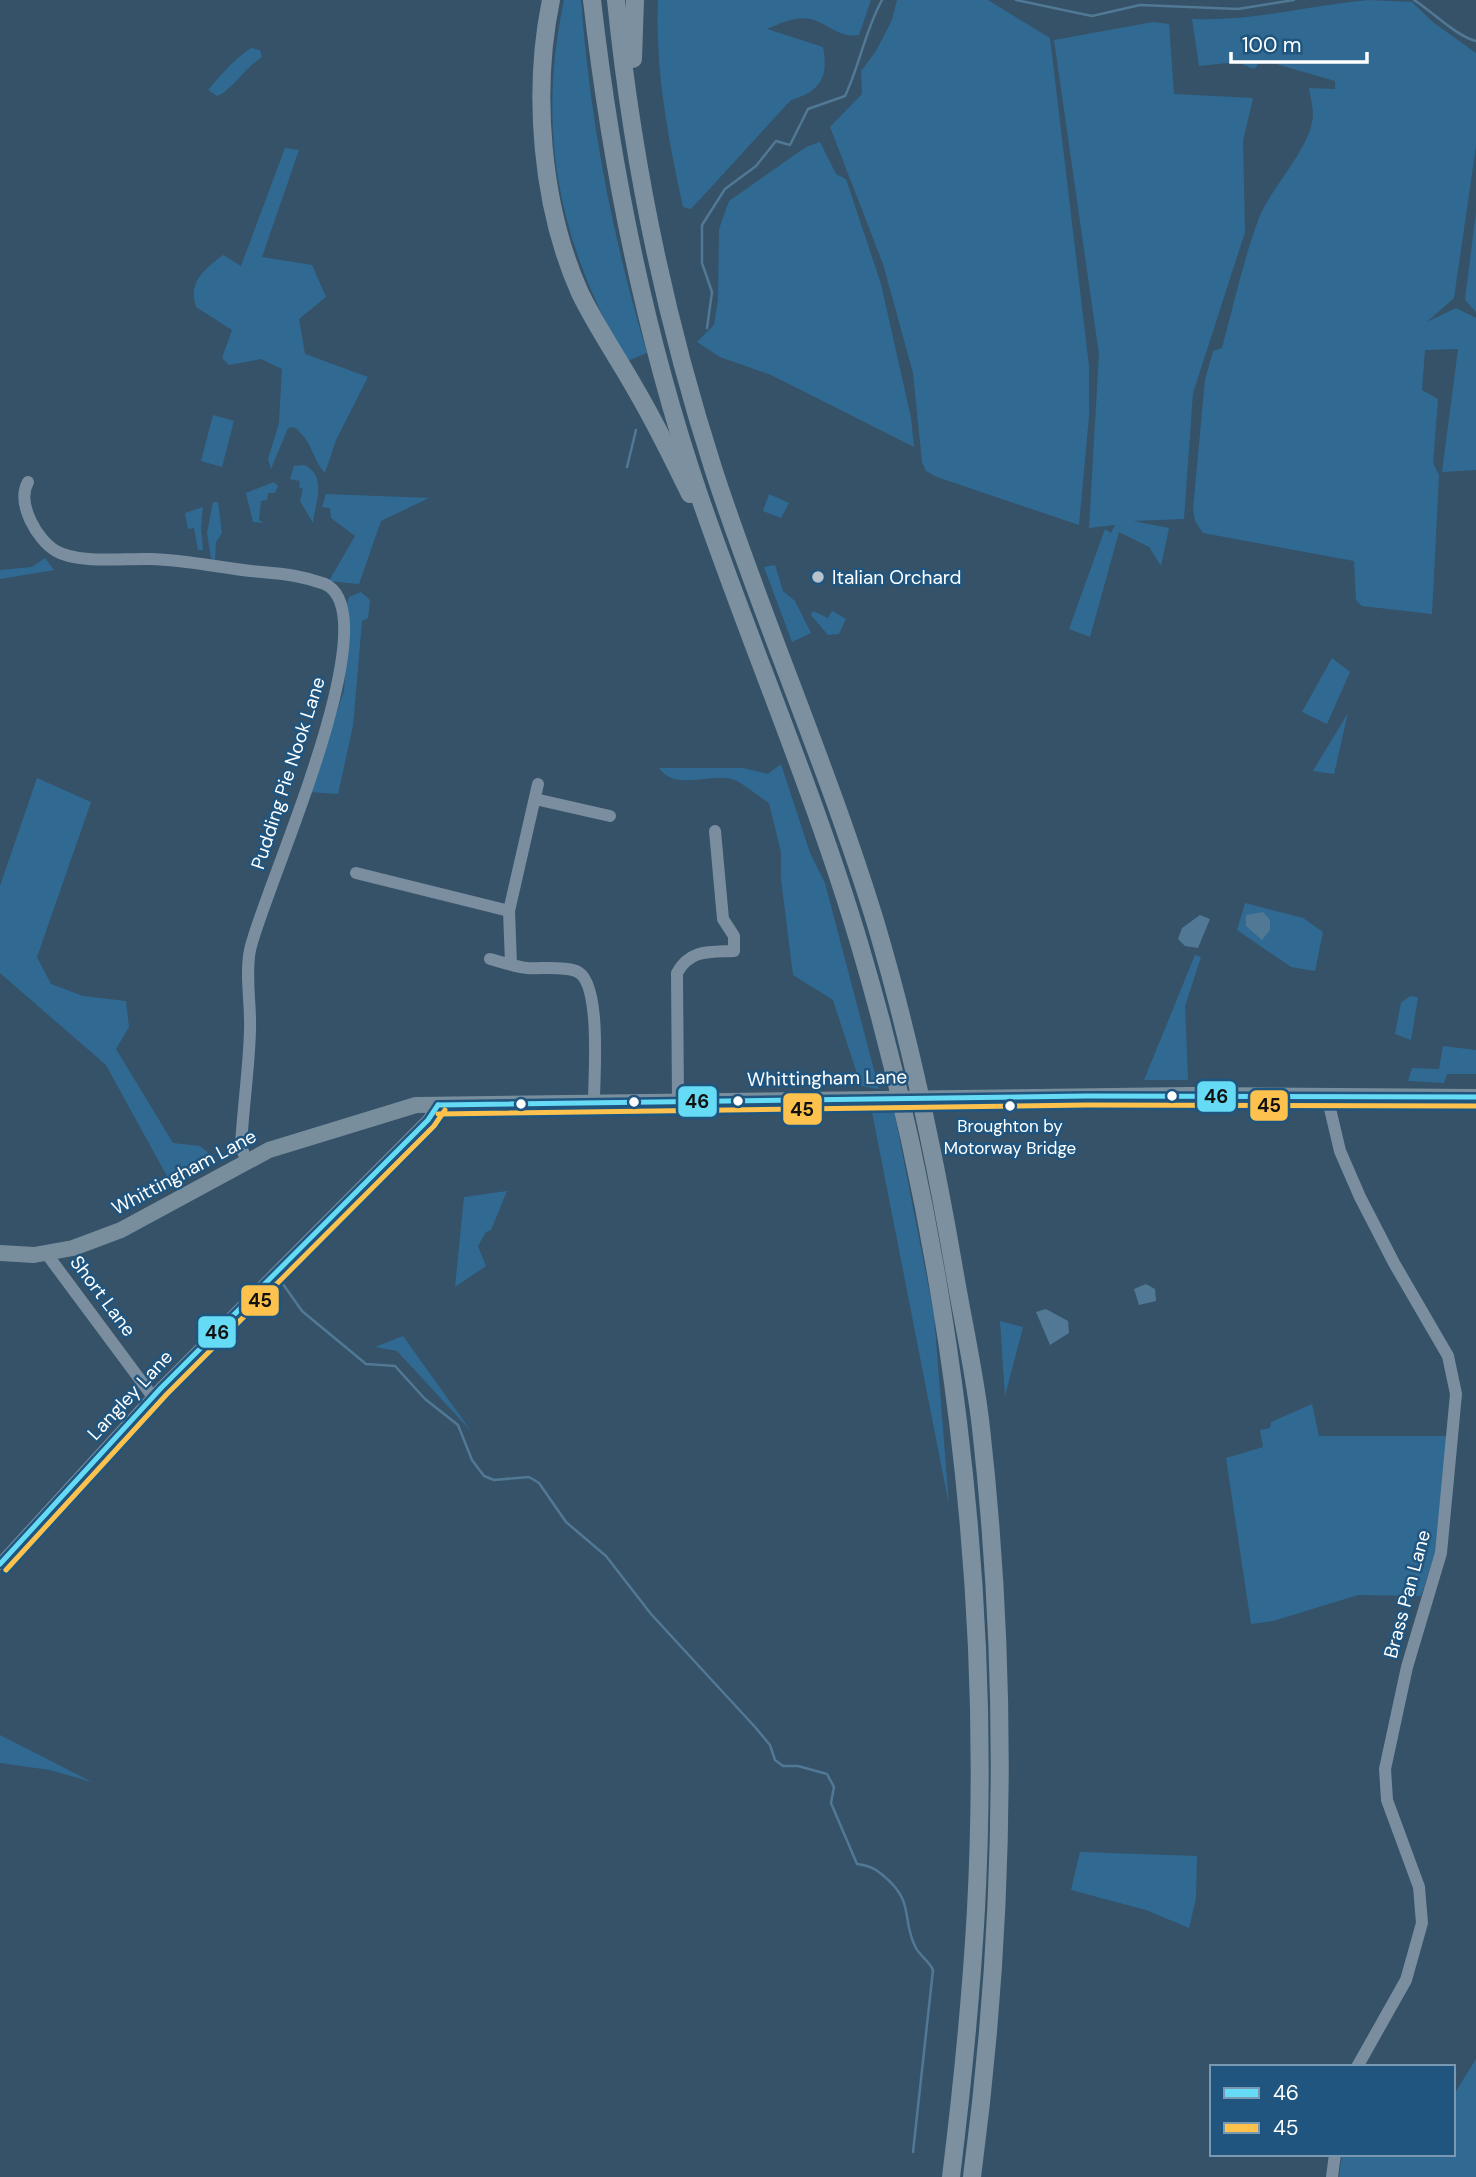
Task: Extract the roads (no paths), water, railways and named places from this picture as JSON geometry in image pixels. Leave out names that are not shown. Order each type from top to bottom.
[{"type":"highway","points":[[592,0],[611,143],[648,319],[698,491],[829,848],[861,950],[907,1123],[953,1387],[975,1619],[979,1745],[976,1905],[965,2057],[951,2177]]},
{"type":"highway","points":[[616,0],[623,64],[665,293],[713,469],[851,847],[877,928],[929,1126],[981,1425],[996,1639],[1000,1758],[997,1926],[988,2057],[972,2177]]},
{"type":"highway","points":[[635,0],[632,41],[646,200]]},
{"type":"highway","points":[[550,4],[541,81],[542,155],[562,239],[580,292],[652,416],[693,501],[747,626]]},
{"type":"main road","name":"Whittingham Lane","points":[[0,1253],[46,1253],[73,1248],[121,1230],[246,1160],[416,1105],[594,1100],[1476,1097]]},
{"type":"street","name":"Pudding Pie Nook Lane","points":[[28,482],[24,489],[25,508],[46,543],[57,552],[93,558],[154,559],[279,572],[332,587],[340,600],[345,627],[337,694],[249,953],[250,1030],[241,1146],[246,1160]]},
{"type":"street","points":[[511,964],[509,911],[538,784]]},
{"type":"street","points":[[535,799],[610,816]]},
{"type":"street","points":[[678,1101],[677,973],[683,961],[695,953],[734,951],[734,936],[723,919],[715,831]]},
{"type":"street","points":[[356,873],[509,911]]},
{"type":"street","points":[[490,959],[576,971],[587,979],[591,993],[594,1036],[594,1100]]},
{"type":"street","name":"Brass Pan Lane","points":[[1327,1096],[1340,1151],[1394,1263],[1448,1356],[1456,1394],[1441,1553],[1407,1667],[1385,1769],[1387,1800],[1419,1887],[1422,1923],[1406,1980],[1358,2065]]},
{"type":"street","name":"Langley Lane","points":[[0,1564],[153,1397],[273,1272],[428,1120],[438,1105]]},
{"type":"street","name":"Short Lane","points":[[46,1253],[153,1397]]},
{"type":"street","points":[[1332,2177],[1335,2156]]},
{"type":"waterway","points":[[707,328],[712,292],[702,263],[702,225],[725,189],[756,166],[776,141],[790,145],[808,109],[845,96],[882,0]]},
{"type":"waterway","points":[[1016,0],[1092,16],[1140,5],[1238,9],[1294,0]]},
{"type":"waterway","points":[[1414,0],[1453,29],[1476,41]]},
{"type":"waterway","points":[[627,467],[636,430]]},
{"type":"waterway","points":[[278,1277],[302,1311],[366,1364],[395,1366],[425,1399],[458,1425],[472,1460],[484,1476],[494,1480],[529,1477],[539,1483],[566,1522],[606,1556],[651,1614],[755,1727],[770,1745],[775,1760],[783,1766],[798,1766],[827,1774],[834,1787],[831,1803],[857,1864],[876,1870],[895,1887],[904,1904],[916,1948],[933,1970],[913,2152]]},
{"type":"place","name":"Italian Orchard","points":[[818,577]]},
{"type":"place","name":"Broughton by Motorway Bridge","points":[[1010,1106]]}]
